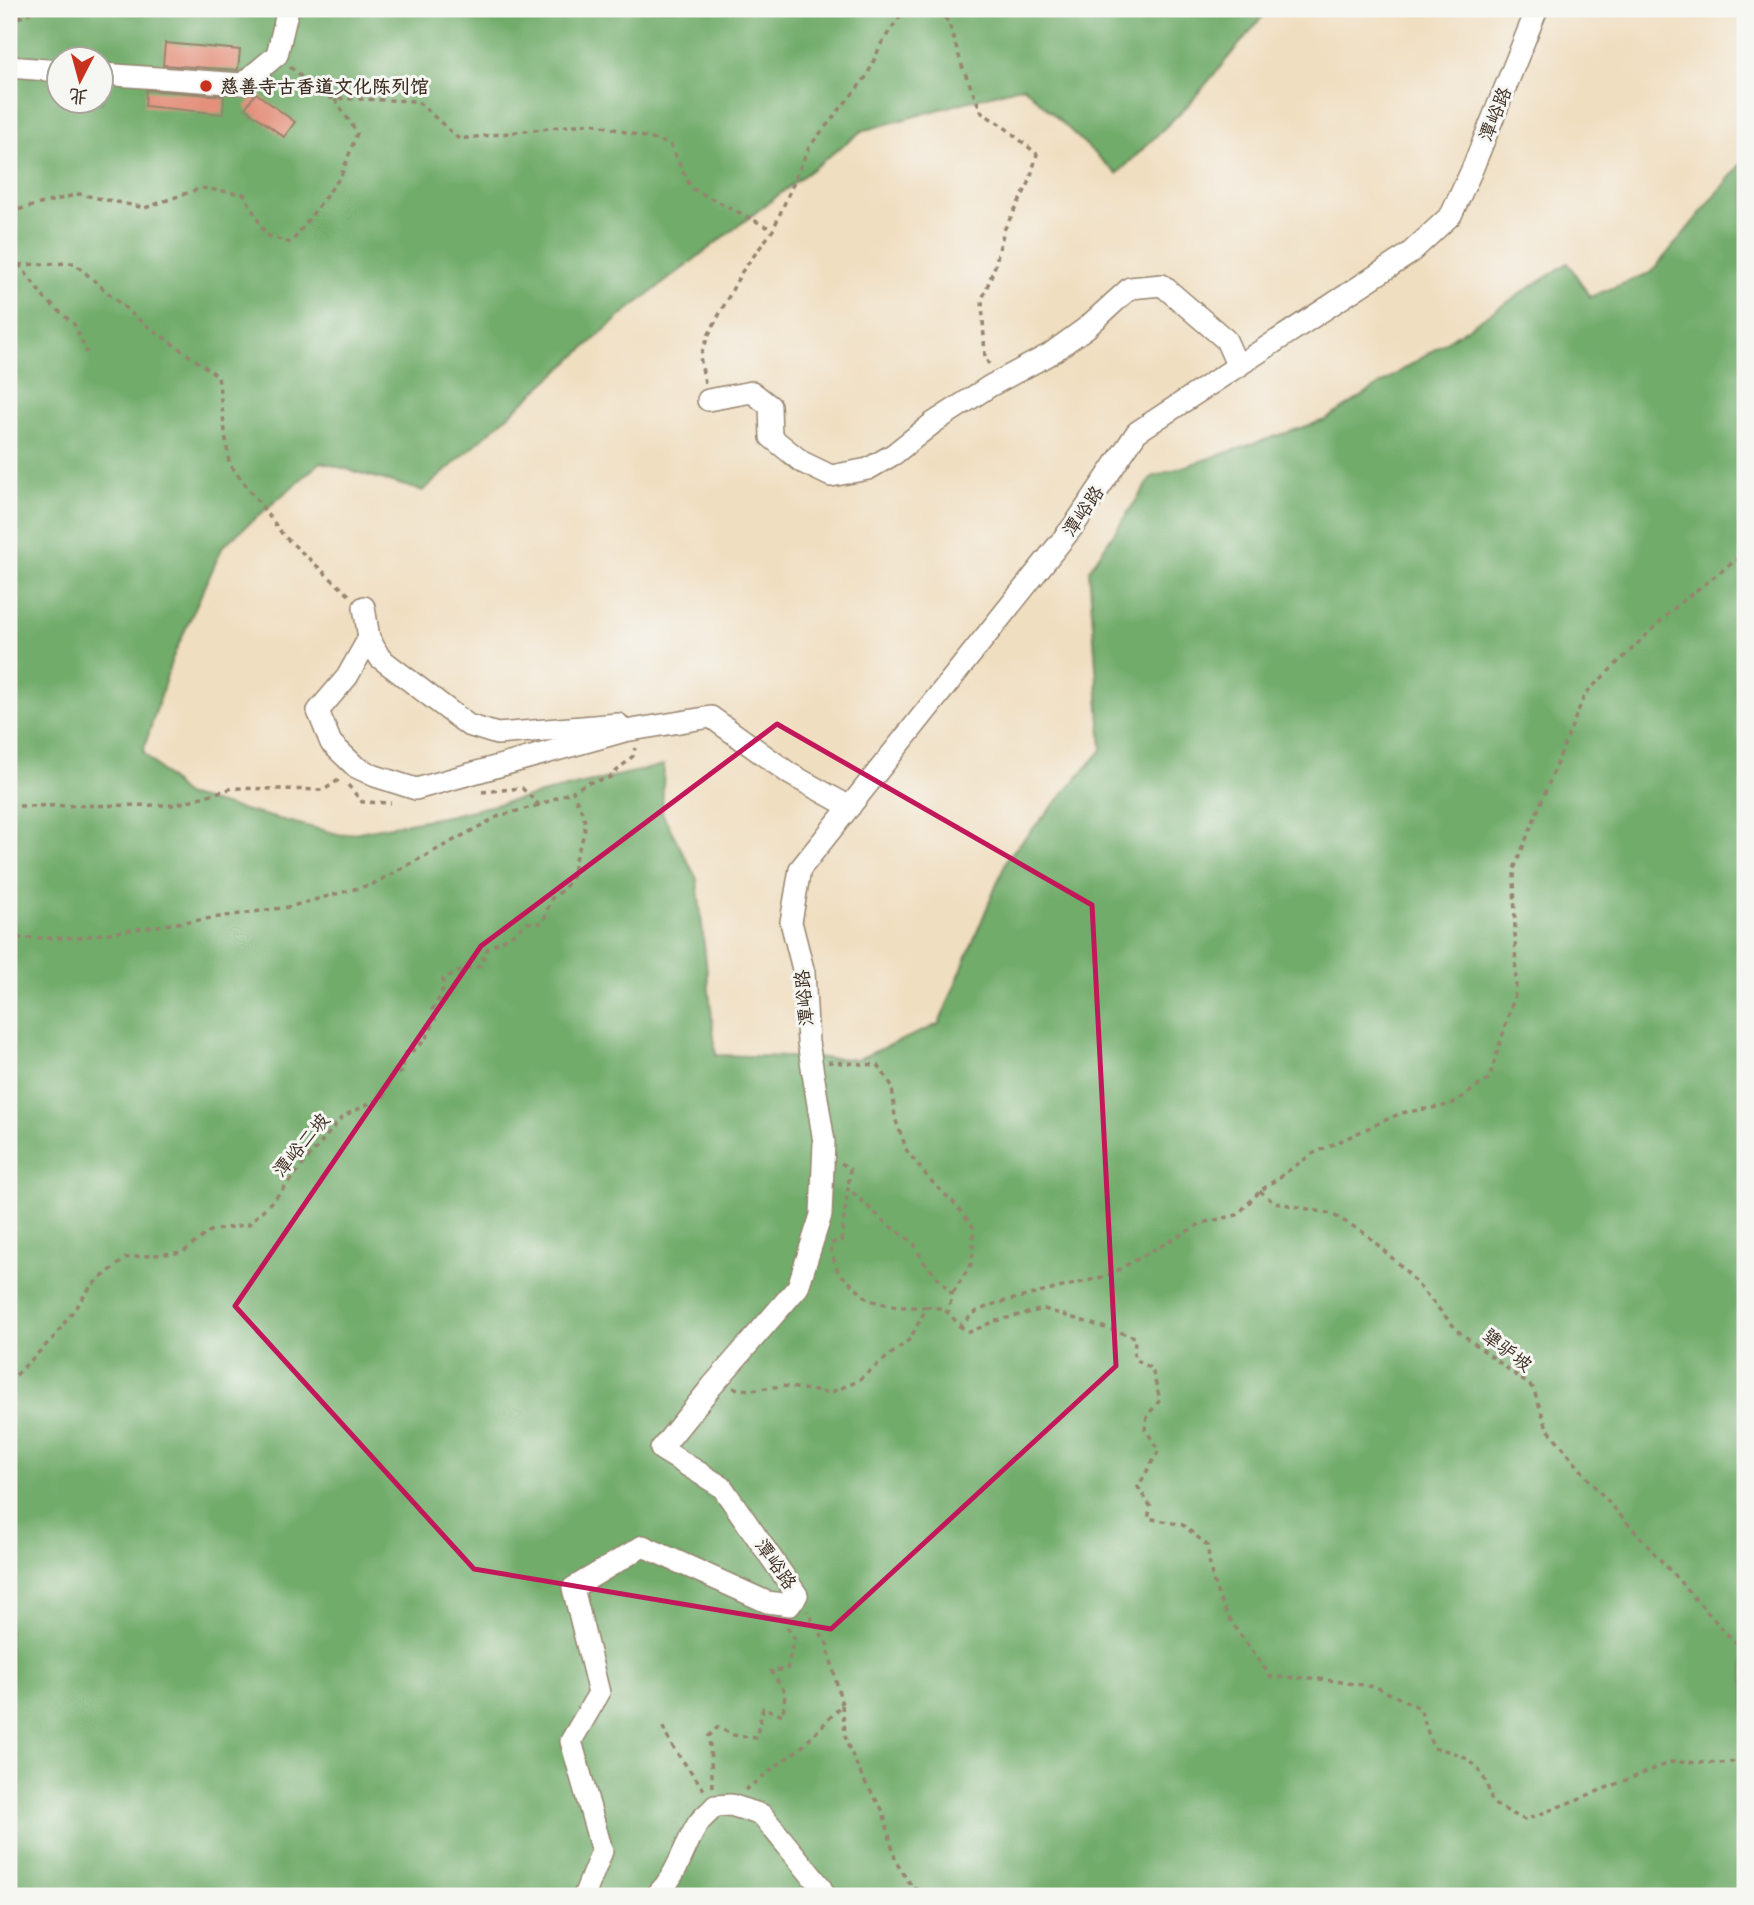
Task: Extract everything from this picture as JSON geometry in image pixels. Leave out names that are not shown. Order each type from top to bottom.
[{"type":"street","points":[[116,75],[242,84],[277,55],[288,9]]},
{"type":"street","name":"潭峪路","points":[[584,1896],[602,1851],[571,1741],[598,1693],[573,1588],[643,1546],[766,1602],[790,1599],[722,1487],[661,1449],[798,1287],[821,1215],[824,1142],[811,1061],[804,973],[791,922],[800,869],[1075,524],[1137,432],[1409,254],[1451,215],[1537,9]]},
{"type":"street","points":[[9,67],[46,70]]},
{"type":"street","points":[[708,400],[752,392],[770,406],[771,437],[802,462],[831,476],[868,469],[894,454],[933,423],[1000,381],[1050,354],[1086,328],[1130,288],[1162,285],[1226,340],[1238,367]]},
{"type":"street","points":[[364,607],[369,638],[380,658],[468,724],[497,734],[631,723],[639,729]]},
{"type":"street","points":[[369,638],[347,677],[318,711],[331,743],[356,767],[375,776],[416,789],[639,729],[711,717],[790,774],[850,807]]},
{"type":"street","points":[[656,1896],[678,1869],[697,1825],[715,1806],[731,1805],[762,1815],[820,1886],[825,1896]]},
{"type":"path","points":[[9,22],[38,9]]},
{"type":"path","points":[[708,400],[700,358],[709,334],[741,273],[773,230],[809,147],[867,76],[881,44],[900,16],[901,9]]},
{"type":"path","points":[[939,9],[949,23],[962,66],[982,113],[1003,126],[1037,154],[1029,183],[1004,230],[995,266],[982,300],[985,358],[1000,381]]},
{"type":"path","points":[[277,55],[326,98],[417,101],[459,139],[592,123],[670,144],[691,188],[773,230]]},
{"type":"path","points":[[9,212],[79,194],[145,208],[201,188],[244,194],[266,235],[291,243],[341,176],[357,133],[334,98]]},
{"type":"path","points":[[9,265],[74,263],[139,320],[218,376],[229,463],[284,536],[364,607]]},
{"type":"path","points":[[19,264],[45,299],[74,324],[87,353]]},
{"type":"path","points":[[959,1325],[977,1311],[994,1304],[1107,1276],[1202,1223],[1237,1215],[1259,1191],[1312,1154],[1401,1113],[1450,1105],[1489,1079],[1516,990],[1514,869],[1585,694],[1681,602],[1745,553]]},
{"type":"path","name":"潭峪二坡","points":[[9,1382],[55,1336],[92,1285],[126,1258],[183,1252],[210,1231],[249,1224],[278,1195],[343,1116],[385,1096],[391,1077],[402,1072],[405,1053],[415,1051],[436,1020],[432,1010],[442,994],[443,979],[464,969],[480,966],[487,949],[527,923],[543,923],[551,899],[564,889],[574,874],[573,861],[584,833],[585,820],[573,791],[587,783],[609,778],[633,756],[639,729]]},
{"type":"path","points":[[9,806],[174,805],[233,788],[324,790],[356,767]]},
{"type":"path","points":[[9,944],[18,938],[75,937],[288,907],[373,884],[499,816],[539,805]]},
{"type":"path","points":[[811,1061],[878,1065],[892,1086],[895,1118],[907,1151],[974,1228],[972,1263],[952,1294],[949,1311]]},
{"type":"path","points":[[829,1243],[841,1241],[848,1188],[888,1225],[913,1242],[923,1261],[952,1294]]},
{"type":"path","name":"犟驴坡","points":[[1259,1191],[1273,1202],[1332,1214],[1366,1234],[1405,1270],[1458,1331],[1533,1388],[1547,1428],[1563,1448],[1595,1487],[1745,1651]]},
{"type":"path","points":[[821,1215],[838,1272],[869,1300],[897,1307],[942,1307],[949,1311],[959,1325],[970,1332],[995,1321],[1044,1309],[1135,1337],[1134,1358],[1152,1369],[1160,1400],[1147,1416],[1145,1429],[1159,1450],[1138,1487],[1151,1507],[1148,1518],[1182,1525],[1208,1546],[1209,1570],[1225,1614],[1271,1677],[1313,1678],[1376,1687],[1420,1708],[1433,1748],[1456,1752],[1476,1765],[1487,1782],[1492,1803],[1525,1820],[1672,1762],[1729,1763],[1745,1757]]},
{"type":"path","points":[[712,1386],[750,1390],[782,1386],[829,1393],[856,1382],[910,1339],[927,1307]]},
{"type":"path","points":[[790,1599],[827,1644],[842,1705],[846,1741],[863,1779],[883,1811],[896,1862],[913,1888],[938,1896]]},
{"type":"path","points":[[715,1806],[709,1737],[718,1727],[733,1735],[756,1738],[763,1707],[783,1715],[785,1692],[771,1671],[787,1670],[794,1638],[783,1622],[790,1599]]},
{"type":"path","points":[[715,1806],[750,1787],[804,1745],[842,1705]]},
{"type":"path","points":[[663,1727],[669,1745],[693,1773],[715,1806]]},
{"type":"highlighted area","points":[[777,724],[1092,905],[1116,1366],[831,1629],[474,1569],[235,1306],[481,946]]},
{"type":"green space","points":[[9,9],[1269,9],[1190,103],[1117,174],[1023,86],[862,131],[623,314],[423,491],[321,462],[223,546],[172,659],[143,752],[185,795],[342,835],[447,816],[664,765],[662,813],[697,879],[716,1055],[858,1059],[939,1024],[1008,857],[1102,750],[1089,570],[1152,477],[1325,420],[1568,263],[1590,297],[1652,272],[1745,159],[1745,1896],[9,1896]]},
{"type":"building","points":[[165,43],[240,50],[238,70],[163,65]]},
{"type":"building","points":[[146,90],[224,96],[223,114],[145,106]]},
{"type":"building","points":[[256,93],[295,122],[284,137],[245,108]]},
{"type":"place","name":"慈善寺古香道文化陈列馆","points":[[206,86]]}]
